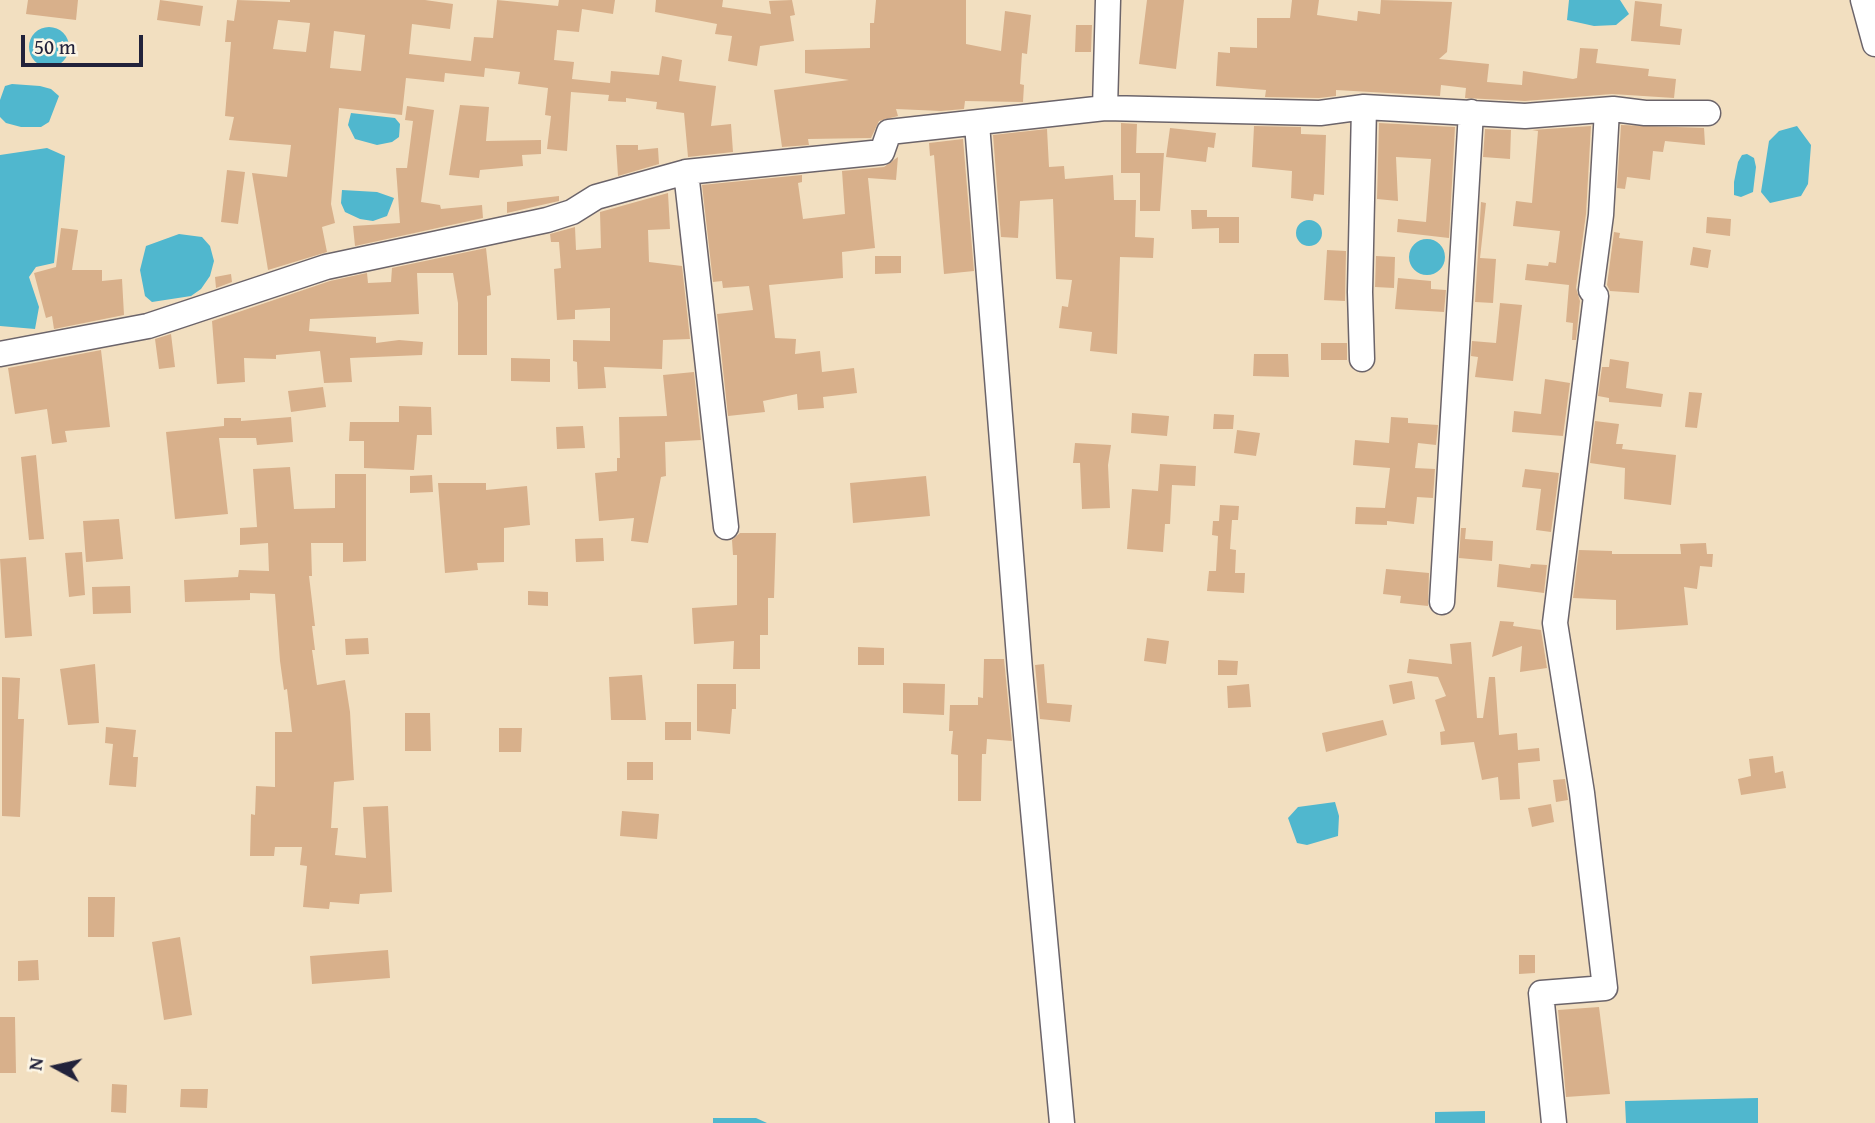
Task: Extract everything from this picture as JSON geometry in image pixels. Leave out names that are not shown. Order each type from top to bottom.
[{"type":"street","points":[[1105,108],[1108,0]]},
{"type":"street","points":[[1863,0],[1875,44]]},
{"type":"street","points":[[1362,359],[1360,292],[1364,107]]},
{"type":"street","points":[[0,354],[148,326],[326,267],[547,220],[572,212],[596,197],[686,172],[882,152],[889,132],[1105,108],[1320,113],[1364,107],[1554,116],[1607,110],[1708,113]]},
{"type":"street","points":[[1555,1123],[1541,993],[1605,988],[1582,793],[1555,623],[1596,296],[1591,290],[1601,215],[1607,110]]},
{"type":"street","points":[[1441,602],[1452,476],[1460,281],[1471,112]]},
{"type":"street","points":[[977,124],[1020,670],[1062,1123]]},
{"type":"street","points":[[686,172],[726,527]]},
{"type":"water","points":[[1569,0],[1620,0],[1629,14],[1616,25],[1594,26],[1567,20]]},
{"type":"water","points":[[49,27],[63,33],[69,47],[63,61],[49,67],[35,61],[29,47],[35,33]]},
{"type":"water","points":[[5,86],[40,86],[51,89],[59,96],[49,122],[41,127],[21,127],[6,123],[0,117],[0,100]]},
{"type":"water","points":[[351,113],[395,118],[400,124],[399,137],[392,142],[377,145],[355,139],[348,125]]},
{"type":"water","points":[[1797,126],[1811,145],[1808,184],[1801,196],[1770,203],[1761,192],[1769,141],[1779,131]]},
{"type":"water","points":[[47,148],[65,156],[54,263],[36,267],[29,277],[39,307],[35,329],[0,326],[0,155]]},
{"type":"water","points":[[1747,154],[1754,158],[1756,167],[1753,192],[1741,197],[1734,195],[1734,182],[1738,162],[1742,155]]},
{"type":"water","points":[[342,190],[377,192],[394,198],[387,216],[373,221],[360,219],[345,212],[341,203]]},
{"type":"water","points":[[1309,220],[1318,224],[1322,233],[1318,242],[1309,246],[1300,242],[1296,233],[1300,224]]},
{"type":"water","points":[[179,234],[202,237],[210,246],[214,261],[210,276],[201,289],[191,296],[152,302],[145,296],[140,270],[146,246]]},
{"type":"water","points":[[1427,239],[1440,244],[1445,257],[1440,270],[1427,275],[1414,270],[1409,257],[1414,244]]},
{"type":"water","points":[[1335,802],[1339,816],[1338,836],[1307,845],[1297,843],[1288,818],[1298,807]]},
{"type":"water","points":[[1758,1098],[1758,1123],[1626,1123],[1625,1101]]},
{"type":"water","points":[[1485,1111],[1485,1123],[1435,1123],[1435,1112]]},
{"type":"water","points":[[713,1118],[756,1118],[767,1123],[713,1123]]},
{"type":"building","points":[[28,0],[78,0],[76,20],[26,14]]},
{"type":"building","points":[[160,0],[203,6],[200,26],[157,20]]},
{"type":"building","points":[[237,0],[425,0],[453,4],[450,29],[412,24],[409,54],[471,61],[474,37],[493,38],[497,0],[558,6],[559,0],[615,0],[613,14],[582,9],[579,32],[557,30],[554,60],[574,62],[572,79],[610,83],[611,71],[659,75],[662,56],[682,60],[679,81],[716,86],[711,126],[731,124],[733,152],[688,157],[684,113],[656,109],[657,102],[626,98],[626,102],[608,101],[609,95],[571,92],[567,151],[547,149],[551,116],[545,115],[548,88],[518,84],[520,72],[485,68],[484,77],[445,73],[444,82],[406,78],[402,115],[339,108],[331,204],[335,223],[322,227],[327,252],[268,270],[252,173],[287,177],[291,145],[229,140],[234,117],[225,116],[231,42],[225,42],[227,20],[234,21]],"holes":[[[278,20],[310,23],[306,52],[273,49]],[[334,31],[365,35],[361,71],[330,68]]]},
{"type":"building","points":[[656,0],[723,0],[722,7],[771,14],[769,1],[792,0],[795,15],[790,16],[794,41],[760,46],[757,66],[728,61],[732,36],[715,34],[717,24],[655,12]]},
{"type":"building","points":[[876,0],[966,0],[966,44],[1001,51],[1005,11],[1031,15],[1027,54],[1022,53],[1020,84],[1024,85],[1023,102],[965,101],[964,109],[941,111],[896,109],[898,116],[879,121],[871,138],[808,139],[809,145],[782,147],[774,90],[849,80],[805,73],[805,50],[870,48],[870,23],[874,23]]},
{"type":"building","points":[[1147,0],[1184,0],[1176,69],[1139,64]]},
{"type":"building","points":[[1292,0],[1319,0],[1317,15],[1357,21],[1358,11],[1380,14],[1381,0],[1452,2],[1447,52],[1439,59],[1489,64],[1487,82],[1522,85],[1523,71],[1577,78],[1580,48],[1598,49],[1596,63],[1649,69],[1648,76],[1676,79],[1674,98],[1612,94],[1525,101],[1465,98],[1466,88],[1441,85],[1440,96],[1336,90],[1336,96],[1319,98],[1265,97],[1266,90],[1216,86],[1218,52],[1230,53],[1230,47],[1257,48],[1257,18],[1290,18]]},
{"type":"building","points":[[1635,1],[1662,4],[1660,26],[1682,29],[1680,45],[1631,41]]},
{"type":"building","points":[[1076,25],[1092,25],[1091,52],[1075,52]]},
{"type":"building","points":[[460,105],[489,107],[486,141],[541,140],[541,154],[522,155],[523,166],[480,170],[479,178],[449,175]]},
{"type":"building","points":[[407,106],[434,110],[421,202],[440,205],[441,209],[482,205],[483,218],[355,246],[353,226],[400,223],[396,168],[407,168],[413,121],[405,120]]},
{"type":"building","points":[[1121,123],[1137,124],[1136,153],[1164,153],[1160,211],[1140,211],[1140,173],[1121,173]]},
{"type":"building","points":[[1379,123],[1455,127],[1449,238],[1397,232],[1398,219],[1426,222],[1431,159],[1396,157],[1398,201],[1377,199]]},
{"type":"building","points":[[1621,125],[1704,128],[1705,145],[1665,141],[1663,152],[1653,151],[1650,180],[1627,177],[1625,189],[1617,188]]},
{"type":"building","points":[[1254,126],[1301,127],[1301,134],[1326,135],[1324,195],[1314,194],[1313,201],[1291,198],[1292,171],[1252,167]]},
{"type":"building","points":[[1591,126],[1586,214],[1576,288],[1580,301],[1576,340],[1572,340],[1573,323],[1566,322],[1569,285],[1525,280],[1527,264],[1548,266],[1549,262],[1556,263],[1560,231],[1513,226],[1516,201],[1532,203],[1538,131],[1532,130]]},
{"type":"building","points":[[1170,128],[1216,133],[1214,148],[1208,147],[1206,162],[1166,157]]},
{"type":"building","points":[[1047,129],[1049,167],[1064,166],[1065,179],[1113,175],[1114,200],[1136,200],[1135,237],[1154,238],[1153,258],[1120,257],[1117,354],[1090,351],[1092,332],[1059,328],[1062,306],[1068,307],[1072,280],[1056,279],[1053,199],[1020,201],[1018,238],[1001,237],[993,135]]},
{"type":"building","points":[[1485,129],[1511,130],[1510,159],[1483,157]]},
{"type":"building","points":[[963,139],[974,271],[944,274],[934,155],[930,156],[929,143]]},
{"type":"building","points":[[616,145],[638,145],[638,150],[658,148],[659,164],[618,176]]},
{"type":"building","points":[[898,157],[896,180],[868,178],[875,248],[842,252],[843,278],[769,285],[775,338],[796,339],[795,354],[820,351],[822,372],[854,368],[857,393],[823,397],[824,408],[798,410],[797,394],[763,401],[765,412],[728,416],[717,314],[753,310],[749,286],[723,288],[722,281],[713,282],[702,185],[802,175],[802,182],[798,183],[803,219],[845,214],[842,171],[884,167]]},
{"type":"building","points":[[227,170],[245,172],[238,224],[221,222]]},
{"type":"building","points":[[668,193],[670,229],[648,230],[649,262],[682,266],[690,339],[663,340],[662,369],[604,367],[606,388],[578,389],[577,362],[573,361],[573,340],[610,341],[610,308],[575,310],[575,319],[557,320],[554,269],[561,268],[559,242],[551,242],[550,234],[575,227],[576,250],[601,248],[600,212]]},
{"type":"building","points":[[559,196],[559,201],[507,213],[507,202]]},
{"type":"building","points":[[1481,202],[1486,203],[1480,258],[1496,259],[1493,303],[1475,302]]},
{"type":"building","points":[[1191,210],[1207,210],[1207,217],[1239,217],[1239,243],[1219,243],[1219,228],[1192,229]]},
{"type":"building","points":[[1707,217],[1731,219],[1730,236],[1706,233]]},
{"type":"building","points":[[61,228],[78,230],[72,270],[102,270],[102,281],[122,279],[124,315],[54,329],[52,316],[46,318],[34,273],[56,267]]},
{"type":"building","points":[[1614,232],[1620,233],[1619,238],[1643,241],[1639,293],[1610,291],[1607,285]]},
{"type":"building","points":[[1693,247],[1711,250],[1708,268],[1690,265]]},
{"type":"building","points":[[486,248],[491,295],[487,296],[487,355],[458,355],[458,303],[453,273],[417,273],[419,314],[310,319],[309,331],[376,337],[376,343],[399,340],[423,342],[422,355],[350,358],[352,382],[324,383],[320,351],[276,355],[276,359],[244,358],[245,382],[217,384],[212,321],[330,281],[367,273],[368,283],[391,282],[392,268]]},
{"type":"building","points":[[1327,250],[1346,251],[1345,301],[1324,300]]},
{"type":"building","points":[[875,256],[901,256],[901,273],[875,274]]},
{"type":"building","points":[[1376,256],[1395,257],[1394,288],[1375,287]]},
{"type":"building","points":[[231,274],[232,282],[216,288],[215,277]]},
{"type":"building","points":[[1398,278],[1431,281],[1431,289],[1446,290],[1444,312],[1395,309]]},
{"type":"building","points":[[1500,303],[1522,305],[1513,381],[1475,377],[1478,357],[1471,356],[1472,341],[1496,343]]},
{"type":"building","points":[[171,334],[175,367],[159,369],[155,339]]},
{"type":"building","points":[[1321,343],[1347,343],[1347,360],[1321,360]]},
{"type":"building","points":[[101,350],[110,427],[65,431],[67,442],[52,444],[47,409],[15,414],[8,368]]},
{"type":"building","points":[[1254,354],[1288,354],[1289,377],[1253,376]]},
{"type":"building","points":[[511,358],[550,359],[550,382],[511,381]]},
{"type":"building","points":[[1610,359],[1629,362],[1626,388],[1663,394],[1661,407],[1609,402],[1609,398],[1598,396],[1602,367],[1609,367]]},
{"type":"building","points":[[694,372],[701,440],[665,442],[666,476],[661,477],[648,543],[631,541],[634,518],[599,521],[595,473],[617,471],[617,458],[620,458],[619,417],[667,416],[663,375]]},
{"type":"building","points":[[1545,379],[1570,383],[1563,436],[1512,432],[1514,411],[1541,414]]},
{"type":"building","points":[[323,387],[326,407],[291,412],[288,391]]},
{"type":"building","points":[[1689,392],[1702,393],[1697,428],[1685,427]]},
{"type":"building","points":[[399,406],[431,407],[432,435],[417,435],[414,470],[364,468],[364,441],[349,441],[350,422],[399,422]]},
{"type":"building","points":[[1132,413],[1169,416],[1167,436],[1131,433]]},
{"type":"building","points":[[1214,414],[1234,415],[1233,429],[1213,429]]},
{"type":"building","points":[[291,417],[293,442],[257,445],[256,438],[219,438],[228,514],[175,519],[166,432],[224,426],[224,418],[241,418],[241,421]]},
{"type":"building","points":[[1391,417],[1408,418],[1408,423],[1438,425],[1436,445],[1418,443],[1415,468],[1435,469],[1433,498],[1417,497],[1414,524],[1387,521],[1387,525],[1355,524],[1356,507],[1385,508],[1390,468],[1353,465],[1355,440],[1389,443]]},
{"type":"building","points":[[1595,421],[1619,424],[1616,444],[1623,444],[1622,449],[1676,455],[1671,505],[1624,499],[1625,468],[1590,463]]},
{"type":"building","points":[[583,426],[585,448],[557,449],[556,427]]},
{"type":"building","points":[[1237,430],[1260,433],[1256,456],[1234,453]]},
{"type":"building","points":[[1075,443],[1111,445],[1108,465],[1110,508],[1082,509],[1080,463],[1073,463]]},
{"type":"building","points":[[36,455],[44,539],[29,540],[21,457]]},
{"type":"building","points":[[1160,464],[1196,466],[1195,486],[1172,485],[1170,524],[1165,524],[1163,552],[1127,549],[1132,489],[1158,491]]},
{"type":"building","points":[[290,467],[294,509],[335,508],[335,474],[366,474],[366,561],[343,562],[343,543],[311,543],[312,576],[309,576],[315,626],[312,626],[315,650],[312,650],[317,685],[345,680],[350,712],[354,780],[334,782],[331,828],[338,828],[335,855],[366,858],[363,807],[388,806],[392,892],[360,894],[359,904],[330,902],[329,909],[303,907],[307,866],[300,865],[302,847],[275,847],[274,856],[250,856],[251,814],[255,815],[256,786],[275,787],[275,732],[292,732],[287,689],[284,690],[280,661],[275,594],[250,593],[250,600],[185,602],[184,580],[238,577],[239,570],[269,571],[268,543],[240,545],[240,528],[257,527],[253,469]]},
{"type":"building","points":[[1525,469],[1559,473],[1551,532],[1536,530],[1541,489],[1522,487]]},
{"type":"building","points":[[432,475],[433,492],[410,493],[410,476]]},
{"type":"building","points":[[926,476],[930,516],[853,523],[850,483]]},
{"type":"building","points":[[438,483],[486,483],[486,490],[527,486],[530,525],[504,528],[504,562],[477,563],[478,570],[445,573]]},
{"type":"building","points":[[1220,505],[1239,506],[1238,520],[1232,520],[1230,549],[1236,550],[1235,573],[1245,573],[1244,593],[1207,591],[1209,571],[1216,571],[1218,536],[1212,535],[1213,521],[1219,521]]},
{"type":"building","points":[[119,519],[123,559],[86,562],[83,521]]},
{"type":"building","points":[[1461,528],[1466,528],[1465,539],[1493,541],[1492,561],[1459,558]]},
{"type":"building","points":[[740,533],[776,533],[774,598],[768,598],[768,635],[760,635],[760,669],[733,669],[734,641],[694,644],[692,608],[737,605],[737,555],[733,555],[732,540]]},
{"type":"building","points":[[603,538],[604,561],[576,562],[575,539]]},
{"type":"building","points":[[1706,543],[1707,554],[1713,554],[1712,567],[1700,566],[1697,589],[1684,587],[1688,625],[1616,630],[1616,600],[1573,598],[1579,550],[1612,551],[1612,554],[1681,554],[1680,544]]},
{"type":"building","points":[[82,552],[85,595],[69,597],[65,553]]},
{"type":"building","points":[[26,557],[32,636],[5,638],[0,559]]},
{"type":"building","points":[[1499,564],[1530,568],[1531,564],[1547,565],[1544,593],[1497,587]]},
{"type":"building","points":[[1386,569],[1429,573],[1428,606],[1400,603],[1401,596],[1383,594]]},
{"type":"building","points":[[130,586],[131,613],[93,614],[92,587]]},
{"type":"building","points":[[528,591],[548,592],[548,606],[528,605]]},
{"type":"building","points":[[1500,621],[1541,630],[1547,668],[1520,672],[1522,646],[1492,657]]},
{"type":"building","points":[[368,638],[369,654],[346,655],[345,639]]},
{"type":"building","points":[[1147,638],[1169,641],[1166,664],[1144,661]]},
{"type":"building","points":[[1471,642],[1477,718],[1483,718],[1489,677],[1495,677],[1499,735],[1517,733],[1518,750],[1539,748],[1540,761],[1518,763],[1520,799],[1500,800],[1498,777],[1482,780],[1474,742],[1441,745],[1440,732],[1445,731],[1435,700],[1446,696],[1438,677],[1407,673],[1409,659],[1452,664],[1450,644]]},
{"type":"building","points":[[858,647],[884,648],[884,665],[858,665]]},
{"type":"building","points":[[984,659],[1004,659],[1012,741],[987,739],[986,754],[982,754],[981,801],[958,801],[958,755],[951,754],[953,731],[949,731],[950,705],[978,705],[978,697],[983,698]]},
{"type":"building","points":[[1218,660],[1238,661],[1237,675],[1218,675]]},
{"type":"building","points":[[95,664],[99,723],[68,725],[60,669]]},
{"type":"building","points":[[1044,664],[1047,703],[1072,705],[1070,722],[1040,719],[1035,665]]},
{"type":"building","points":[[642,675],[646,720],[611,720],[609,677]]},
{"type":"building","points":[[2,677],[20,678],[18,719],[24,719],[20,817],[2,816]]},
{"type":"building","points":[[1412,681],[1415,699],[1393,704],[1389,685]]},
{"type":"building","points":[[903,683],[945,684],[944,715],[903,713]]},
{"type":"building","points":[[697,684],[736,684],[736,709],[732,709],[730,734],[697,731]]},
{"type":"building","points":[[1249,684],[1251,707],[1228,708],[1227,686]]},
{"type":"building","points":[[405,713],[430,713],[431,751],[405,751]]},
{"type":"building","points":[[1383,720],[1387,735],[1326,752],[1322,733]]},
{"type":"building","points":[[665,722],[691,722],[691,740],[665,740]]},
{"type":"building","points":[[106,727],[136,730],[133,757],[138,757],[136,787],[109,785],[113,744],[105,743]]},
{"type":"building","points":[[499,728],[522,728],[521,752],[499,752]]},
{"type":"building","points":[[1773,756],[1775,773],[1783,771],[1786,788],[1741,795],[1738,779],[1751,776],[1749,759]]},
{"type":"building","points":[[627,762],[653,762],[653,780],[627,780]]},
{"type":"building","points":[[1565,779],[1568,800],[1556,802],[1553,780]]},
{"type":"building","points":[[1551,804],[1554,822],[1532,827],[1528,808]]},
{"type":"building","points":[[622,811],[659,814],[657,839],[620,836]]},
{"type":"building","points":[[88,897],[115,897],[114,937],[88,937]]},
{"type":"building","points":[[180,937],[192,1015],[164,1020],[152,942]]},
{"type":"building","points":[[388,950],[390,978],[312,984],[310,956]]},
{"type":"building","points":[[1519,955],[1535,955],[1535,973],[1519,974]]},
{"type":"building","points":[[38,960],[39,980],[18,981],[18,961]]},
{"type":"building","points":[[1599,1007],[1610,1094],[1566,1097],[1558,1010]]},
{"type":"building","points":[[0,1017],[15,1017],[16,1073],[0,1073]]},
{"type":"building","points":[[112,1084],[127,1085],[126,1113],[111,1112]]},
{"type":"building","points":[[181,1089],[208,1089],[207,1108],[180,1107]]}]
